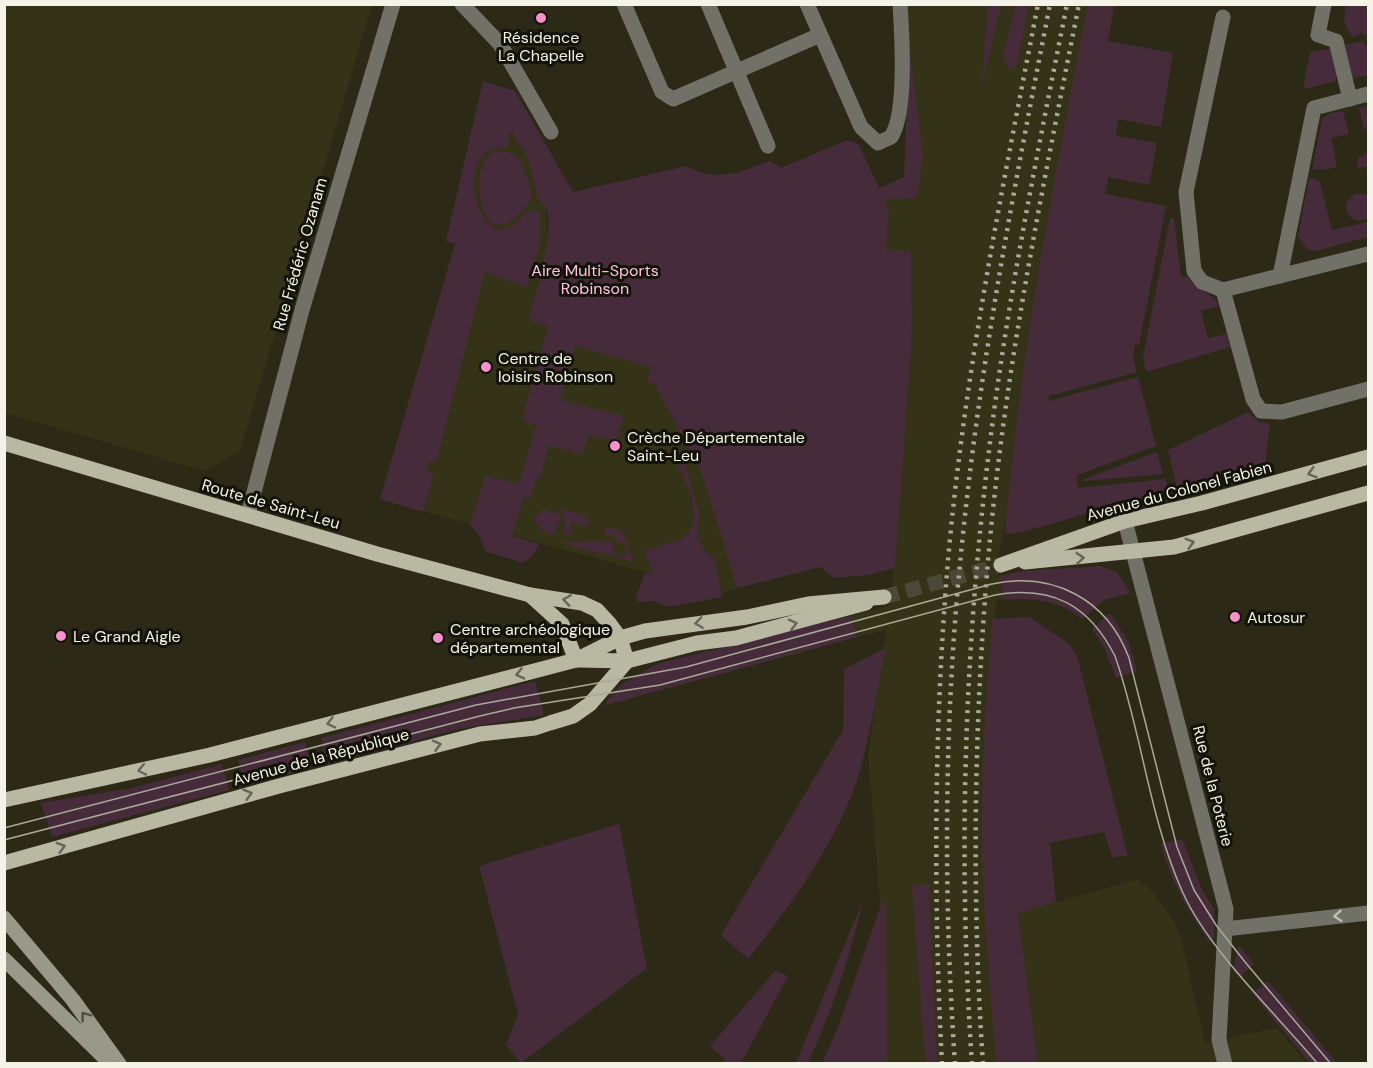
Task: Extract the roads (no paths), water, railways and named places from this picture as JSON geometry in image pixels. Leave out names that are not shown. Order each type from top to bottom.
[{"type":"main road","name":"Route de Saint-Leu","points":[[4,443],[530,595],[577,601],[602,614],[620,638]]},
{"type":"main road","name":"Avenue du Colonel Fabien","points":[[1133,553],[1001,564],[1125,521],[1368,457]]},
{"type":"main road","points":[[1133,553],[1174,547],[1368,493]]},
{"type":"main road","name":"Route de Saint-Leu","points":[[530,595],[562,624],[576,660]]},
{"type":"main road","name":"Avenue de la République","points":[[4,800],[210,755],[576,660],[620,638],[652,630],[747,617],[808,604],[884,597],[846,610],[736,638],[697,643],[627,661],[576,660]]},
{"type":"main road","points":[[620,638],[627,661]]},
{"type":"main road","name":"Avenue de la République","points":[[4,863],[279,786],[480,734],[535,728],[573,716],[590,704],[627,661]]},
{"type":"main road","points":[[4,918],[73,1000],[119,1064]]},
{"type":"main road","points":[[4,959],[111,1064]]},
{"type":"street","name":"Rue Frédéric Ozanam","points":[[248,515],[302,310],[393,4]]},
{"type":"street","points":[[462,4],[500,44],[551,132]]},
{"type":"street","points":[[624,4],[662,92],[668,97],[677,98],[820,34]]},
{"type":"street","points":[[708,4],[768,146]]},
{"type":"street","points":[[807,4],[861,127],[872,140],[883,142],[895,130],[899,115],[902,26],[900,4]]},
{"type":"street","points":[[1324,4],[1318,35],[1336,41],[1350,99]]},
{"type":"street","points":[[1223,17],[1186,192],[1194,271],[1202,282],[1223,290],[1368,254]]},
{"type":"street","points":[[1280,276],[1314,108],[1368,94]]},
{"type":"street","points":[[1223,290],[1253,399],[1261,411],[1282,412],[1368,389]]},
{"type":"street","name":"Rue de la Poterie","points":[[1125,521],[1226,909],[1219,1040],[1225,1064]]},
{"type":"street","points":[[1225,929],[1307,918],[1368,913]]},
{"type":"tunnel","points":[[884,597],[1001,565]]},
{"type":"tram line","points":[[4,828],[476,705],[686,667],[992,584],[1014,581],[1036,582],[1056,586],[1092,605],[1119,637],[1129,658],[1177,847],[1194,890],[1216,925],[1245,962],[1331,1064]]},
{"type":"tram line","points":[[4,840],[480,716],[514,708],[660,685],[995,595],[1034,593],[1051,596],[1067,603],[1081,612],[1105,638],[1115,656],[1124,685],[1162,835],[1183,893],[1194,914],[1226,959],[1318,1064]]},
{"type":"railway","points":[[942,1064],[937,935],[936,807],[940,678],[949,549],[975,344],[1038,4]]},
{"type":"railway","points":[[955,1064],[948,934],[947,804],[956,609],[978,408],[1012,206],[1050,4]]},
{"type":"railway","points":[[972,1064],[965,912],[965,837],[973,610],[995,402],[1013,288],[1067,4]]},
{"type":"railway","points":[[983,1064],[977,933],[976,801],[980,670],[990,539],[1016,337],[1079,4]]},
{"type":"place","name":"Résidence La Chapelle","points":[[541,18]]},
{"type":"place","name":"Centre de loisirs Robinson","points":[[486,367]]},
{"type":"place","name":"Crèche Départementale Saint-Leu","points":[[615,446]]},
{"type":"place","name":"Autosur","points":[[1235,617]]},
{"type":"place","name":"Le Grand Aigle","points":[[61,636]]},
{"type":"place","name":"Centre archéologique départemental","points":[[438,638]]},
{"type":"park label","name":"Aire Multi-Sports Robinson","points":[[595,279]]}]
